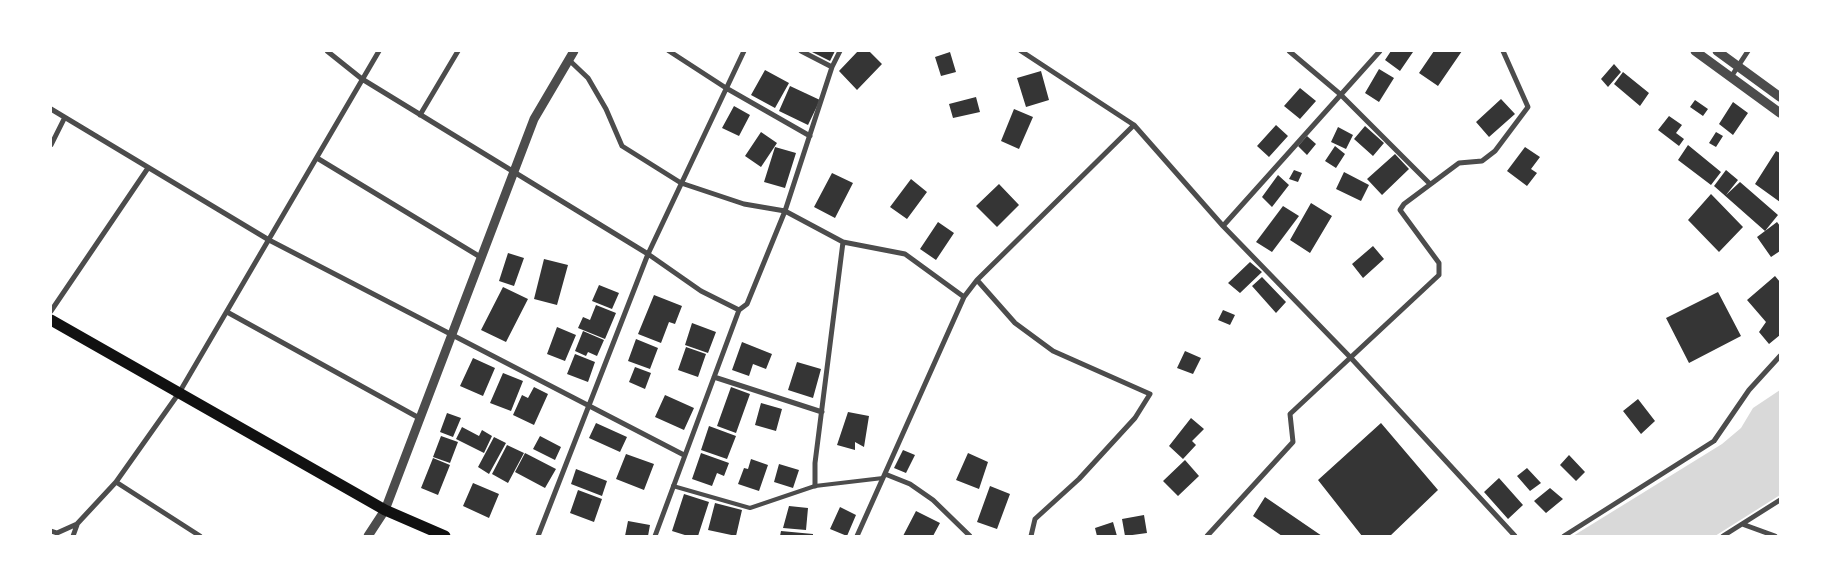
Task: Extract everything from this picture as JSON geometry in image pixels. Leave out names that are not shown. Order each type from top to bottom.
[{"type":"main road","points":[[51,320],[385,510],[445,536]]},
{"type":"street","points":[[327,51],[362,80],[648,254],[701,291],[739,310]]},
{"type":"street","points":[[51,531],[57,533],[77,524],[116,482],[179,393],[378,51]]},
{"type":"street","points":[[420,115],[458,51]]},
{"type":"street","points":[[368,536],[385,510],[534,119],[574,51]]},
{"type":"street","points":[[669,51],[726,88],[810,136]]},
{"type":"street","points":[[538,536],[648,254],[744,51]]},
{"type":"street","points":[[801,51],[832,67]]},
{"type":"street","points":[[655,536],[739,310],[747,304],[785,211],[832,67],[840,51]]},
{"type":"street","points":[[1021,51],[1134,125],[1223,226],[1351,358],[1515,536]]},
{"type":"street","points":[[1289,51],[1340,94],[1430,184]]},
{"type":"street","points":[[1223,226],[1380,51]]},
{"type":"street","points":[[1206,536],[1293,442],[1290,414],[1439,274],[1439,264],[1400,210],[1404,204],[1459,163],[1482,161],[1495,151],[1528,107],[1503,51]]},
{"type":"street","points":[[1695,51],[1780,113]]},
{"type":"street","points":[[1717,51],[1780,97]]},
{"type":"street","points":[[1731,77],[1748,51]]},
{"type":"street","points":[[569,60],[588,78],[606,109],[622,146],[681,182],[744,204],[785,211],[843,242],[905,254],[964,297]]},
{"type":"street","points":[[51,109],[269,240],[684,454]]},
{"type":"street","points":[[51,146],[64,118]]},
{"type":"street","points":[[857,536],[964,297],[977,280],[1134,125]]},
{"type":"street","points":[[317,158],[482,258]]},
{"type":"street","points":[[51,311],[148,168]]},
{"type":"street","points":[[815,486],[815,463],[843,242]]},
{"type":"street","points":[[977,280],[1015,322],[1053,351],[1150,394],[1135,418],[1079,479],[1036,519],[1031,536]]},
{"type":"street","points":[[227,312],[421,419]]},
{"type":"street","points":[[1564,536],[1714,441],[1749,390],[1780,356]]},
{"type":"street","points":[[714,377],[822,412]]},
{"type":"street","points":[[884,476],[910,484],[933,500],[970,536]]},
{"type":"street","points":[[116,482],[200,536]]},
{"type":"street","points":[[1723,536],[1780,500]]},
{"type":"street","points":[[73,536],[77,524]]},
{"type":"street","points":[[1742,524],[1775,536]]},
{"type":"lane","points":[[673,486],[750,508],[815,486],[884,476]]},
{"type":"shaded area","points":[[1780,390],[1780,495],[1715,536],[1573,536],[1722,444],[1741,428],[1753,408]]},
{"type":"building","points":[[810,51],[835,51],[830,61]]},
{"type":"building","points":[[858,51],[869,51],[882,64],[857,90],[839,71]]},
{"type":"building","points":[[1391,51],[1413,52],[1400,71],[1385,60]]},
{"type":"building","points":[[1434,51],[1462,51],[1438,86],[1419,73]]},
{"type":"building","points":[[950,52],[956,72],[941,76],[935,57]]},
{"type":"building","points":[[1614,64],[1621,72],[1608,87],[1601,79]]},
{"type":"building","points":[[1379,69],[1394,78],[1379,102],[1365,93]]},
{"type":"building","points":[[765,70],[789,83],[775,108],[751,95]]},
{"type":"building","points":[[1041,71],[1049,100],[1026,107],[1017,78]]},
{"type":"building","points":[[1623,72],[1649,93],[1640,106],[1614,84]]},
{"type":"building","points":[[790,86],[820,100],[808,125],[779,111]]},
{"type":"building","points":[[1300,88],[1316,101],[1300,119],[1284,106]]},
{"type":"building","points":[[976,97],[980,112],[953,118],[949,104]]},
{"type":"building","points":[[1501,99],[1515,114],[1489,137],[1476,122]]},
{"type":"building","points":[[1695,100],[1708,109],[1703,116],[1690,107]]},
{"type":"building","points":[[1733,102],[1748,113],[1733,135],[1719,124]]},
{"type":"building","points":[[734,106],[750,115],[739,136],[722,128]]},
{"type":"building","points":[[1014,109],[1033,117],[1019,149],[1001,141]]},
{"type":"building","points":[[1669,116],[1682,125],[1676,133],[1684,139],[1679,146],[1658,130]]},
{"type":"building","points":[[1276,125],[1288,136],[1269,157],[1257,146]]},
{"type":"building","points":[[1365,126],[1384,143],[1373,156],[1354,139]]},
{"type":"building","points":[[1338,127],[1353,135],[1346,149],[1331,142]]},
{"type":"building","points":[[761,132],[777,143],[761,167],[745,156]]},
{"type":"building","points":[[1716,132],[1723,136],[1716,147],[1709,143]]},
{"type":"building","points":[[1307,136],[1316,144],[1307,155],[1298,146]]},
{"type":"building","points":[[1688,145],[1721,172],[1711,185],[1678,160]]},
{"type":"building","points":[[1335,146],[1345,154],[1336,168],[1325,161]]},
{"type":"building","points":[[775,147],[796,153],[785,188],[764,182]]},
{"type":"building","points":[[1525,147],[1540,157],[1531,169],[1537,173],[1527,186],[1507,171]]},
{"type":"building","points":[[1776,151],[1780,153],[1780,202],[1755,184]]},
{"type":"building","points":[[1395,154],[1409,169],[1382,195],[1367,179]]},
{"type":"building","points":[[1294,170],[1302,173],[1298,182],[1289,179]]},
{"type":"building","points":[[1726,170],[1738,180],[1726,195],[1740,182],[1778,215],[1765,231],[1714,186]]},
{"type":"building","points":[[1344,172],[1369,185],[1361,201],[1336,189]]},
{"type":"building","points":[[832,173],[853,183],[835,218],[814,207]]},
{"type":"building","points":[[1278,175],[1289,185],[1272,207],[1262,197]]},
{"type":"building","points":[[911,179],[927,192],[907,219],[890,207]]},
{"type":"building","points":[[999,184],[1019,205],[997,227],[976,206]]},
{"type":"building","points":[[1711,194],[1743,227],[1719,252],[1688,220]]},
{"type":"building","points":[[1311,203],[1332,216],[1310,253],[1290,240]]},
{"type":"building","points":[[1283,206],[1299,216],[1272,252],[1256,242]]},
{"type":"building","points":[[938,222],[954,233],[936,260],[920,249]]},
{"type":"building","points":[[1777,222],[1780,226],[1780,251],[1771,257],[1757,237]]},
{"type":"building","points":[[1373,246],[1384,259],[1363,278],[1352,264]]},
{"type":"building","points":[[508,253],[524,258],[514,286],[499,281]]},
{"type":"building","points":[[544,259],[568,265],[557,305],[534,299]]},
{"type":"building","points":[[1250,262],[1262,272],[1240,293],[1228,283]]},
{"type":"building","points":[[1775,276],[1780,282],[1780,335],[1769,344],[1759,332],[1766,322],[1747,300]]},
{"type":"building","points":[[1262,277],[1286,302],[1276,313],[1252,286]]},
{"type":"building","points":[[599,285],[619,293],[612,309],[592,301]]},
{"type":"building","points":[[503,287],[528,299],[506,342],[481,330]]},
{"type":"building","points":[[1718,292],[1741,336],[1689,363],[1666,318]]},
{"type":"building","points":[[654,295],[682,306],[675,324],[669,322],[661,343],[638,334]]},
{"type":"building","points":[[596,305],[616,313],[605,339],[578,328],[583,317],[590,320]]},
{"type":"building","points":[[1223,310],[1235,315],[1230,325],[1218,320]]},
{"type":"building","points":[[692,323],[716,332],[708,353],[685,345]]},
{"type":"building","points":[[557,327],[576,335],[565,361],[547,354]]},
{"type":"building","points":[[583,331],[604,340],[597,356],[588,352],[586,356],[575,351]]},
{"type":"building","points":[[636,339],[658,348],[650,369],[628,361]]},
{"type":"building","points":[[742,342],[772,354],[766,369],[753,364],[749,376],[732,370]]},
{"type":"building","points":[[686,347],[706,354],[698,377],[678,370]]},
{"type":"building","points":[[1185,351],[1201,358],[1193,374],[1177,368]]},
{"type":"building","points":[[575,354],[595,362],[588,382],[567,374]]},
{"type":"building","points":[[473,358],[495,368],[483,396],[460,386]]},
{"type":"building","points":[[797,362],[821,369],[813,398],[788,390]]},
{"type":"building","points":[[635,367],[651,373],[645,389],[629,382]]},
{"type":"building","points":[[503,373],[523,381],[511,411],[490,403]]},
{"type":"building","points":[[534,387],[548,394],[534,425],[513,415],[522,395],[528,398]]},
{"type":"building","points":[[731,387],[750,394],[736,433],[717,426]]},
{"type":"building","points":[[665,395],[694,408],[684,430],[655,417]]},
{"type":"building","points":[[1638,399],[1655,421],[1641,434],[1623,411]]},
{"type":"building","points":[[761,403],[782,409],[776,431],[755,425]]},
{"type":"building","points":[[848,412],[869,416],[864,447],[855,442],[855,450],[837,445]]},
{"type":"building","points":[[447,413],[461,418],[453,437],[440,432]]},
{"type":"building","points":[[1191,418],[1204,429],[1192,441],[1196,445],[1183,459],[1169,446]]},
{"type":"building","points":[[596,423],[627,437],[620,452],[589,438]]},
{"type":"building","points":[[1381,423],[1438,490],[1390,536],[1362,536],[1318,480]]},
{"type":"building","points":[[709,426],[736,436],[727,459],[701,450]]},
{"type":"building","points":[[462,427],[479,436],[482,430],[492,436],[484,453],[456,439]]},
{"type":"building","points":[[441,436],[458,442],[450,463],[433,457]]},
{"type":"building","points":[[540,436],[561,447],[555,460],[533,449]]},
{"type":"building","points":[[494,437],[506,443],[489,474],[478,467]]},
{"type":"building","points":[[507,445],[524,453],[508,483],[492,474]]},
{"type":"building","points":[[903,450],[915,455],[906,473],[894,468]]},
{"type":"building","points":[[525,453],[556,469],[545,488],[515,472]]},
{"type":"building","points":[[701,453],[729,463],[724,476],[717,473],[712,486],[692,479]]},
{"type":"building","points":[[968,453],[988,462],[979,489],[956,480]]},
{"type":"building","points":[[626,454],[654,464],[644,490],[616,479]]},
{"type":"building","points":[[1569,455],[1585,472],[1576,481],[1560,465]]},
{"type":"building","points":[[433,458],[450,465],[438,495],[421,488]]},
{"type":"building","points":[[751,459],[768,465],[759,491],[738,484],[744,468],[748,469]]},
{"type":"building","points":[[1185,460],[1199,476],[1178,496],[1163,481]]},
{"type":"building","points":[[779,464],[799,470],[793,488],[774,482]]},
{"type":"building","points":[[1527,468],[1541,483],[1530,491],[1517,476]]},
{"type":"building","points":[[576,469],[607,481],[602,496],[571,484]]},
{"type":"building","points":[[1499,478],[1523,505],[1508,519],[1484,492]]},
{"type":"building","points":[[473,483],[499,494],[489,518],[463,506]]},
{"type":"building","points":[[990,486],[1010,494],[997,529],[977,522]]},
{"type":"building","points":[[1550,488],[1563,499],[1546,513],[1534,501]]},
{"type":"building","points":[[578,490],[602,499],[594,522],[570,513]]},
{"type":"building","points":[[684,494],[709,502],[698,536],[688,536],[672,531]]},
{"type":"building","points":[[1265,497],[1322,536],[1282,536],[1253,516]]},
{"type":"building","points":[[715,503],[742,510],[736,536],[708,530]]},
{"type":"building","points":[[789,506],[808,508],[806,530],[783,528]]},
{"type":"building","points":[[840,507],[856,515],[847,536],[830,529]]},
{"type":"building","points":[[916,511],[940,523],[933,536],[903,536]]},
{"type":"building","points":[[1144,515],[1147,533],[1125,536],[1122,519]]},
{"type":"building","points":[[628,521],[650,525],[648,536],[625,536]]},
{"type":"building","points":[[1113,522],[1117,536],[1097,536],[1095,528]]},
{"type":"building","points":[[781,531],[813,534],[813,536],[780,536]]}]
